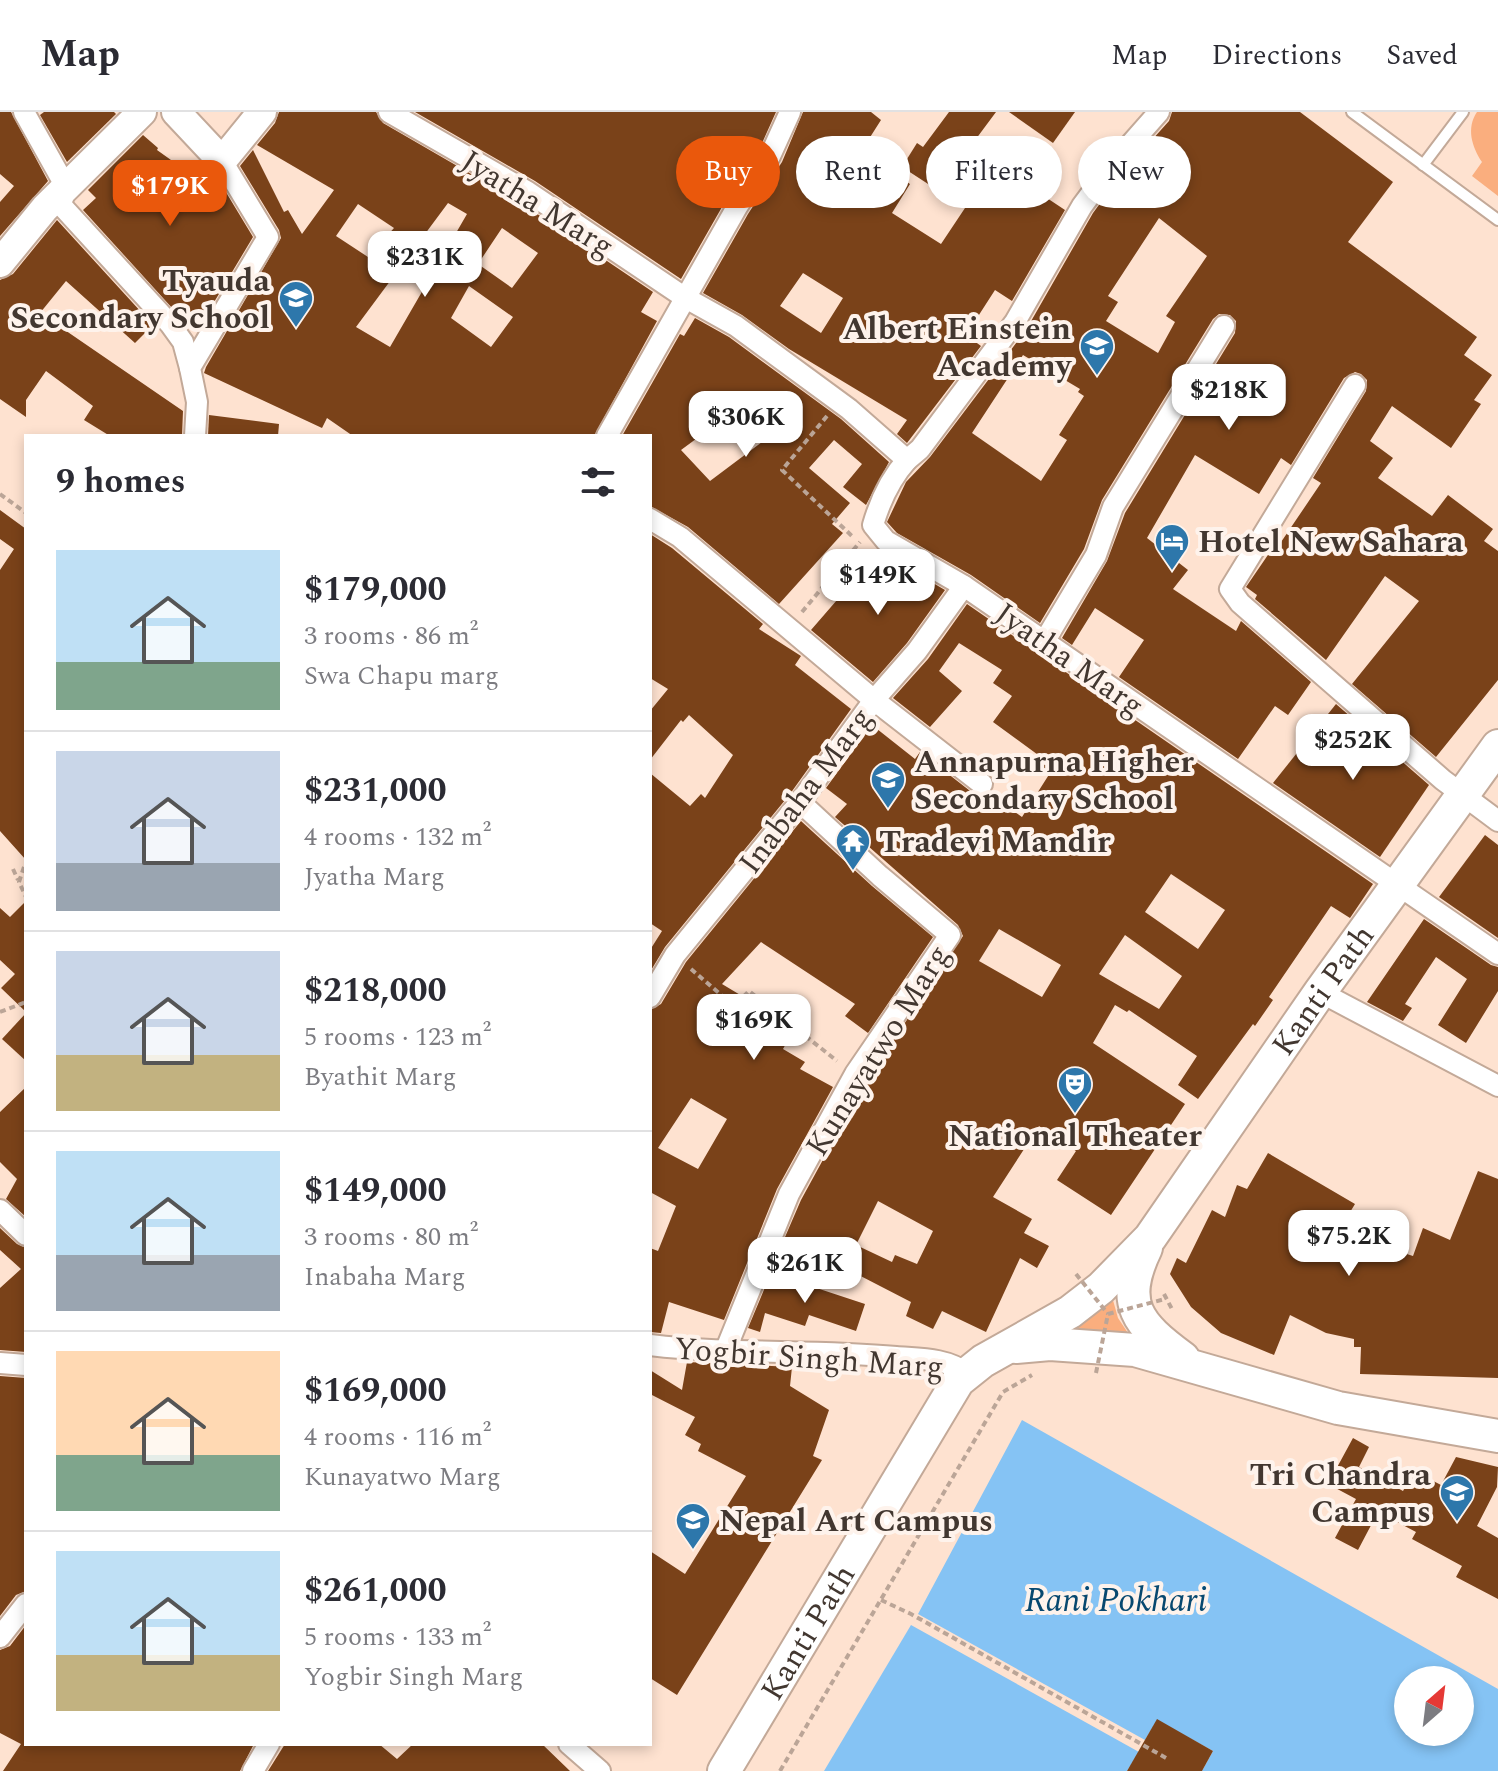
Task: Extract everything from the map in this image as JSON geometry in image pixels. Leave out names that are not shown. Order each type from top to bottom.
[{"type":"main road","name":"Kanti Path","points":[[1195,1367],[1154,1337],[1140,1320],[1134,1299],[1133,1274],[1150,1238],[1320,992],[1498,746]]},
{"type":"main road","name":"Kanti Path","points":[[724,1771],[950,1392],[966,1373],[1070,1312],[1101,1288],[1150,1238]]},
{"type":"main road","name":"Kanti Path","points":[[1009,1348],[1050,1344],[1135,1350],[1195,1367]]},
{"type":"main road","points":[[1195,1367],[1338,1408],[1498,1436]]},
{"type":"street","points":[[24,112],[66,187],[61,205],[183,342],[197,402],[195,434]]},
{"type":"street","points":[[0,263],[45,208],[142,112]]},
{"type":"street","points":[[176,112],[222,161],[268,237],[190,368]]},
{"type":"street","points":[[222,161],[262,112]]},
{"type":"street","name":"Jyatha Marg","points":[[389,112],[528,192],[684,297],[736,326],[838,402],[907,460]]},
{"type":"street","points":[[608,434],[684,297],[770,156],[790,112]]},
{"type":"street","points":[[886,541],[873,525],[894,474],[920,449],[1015,322],[1082,206],[1159,112]]},
{"type":"street","points":[[1044,642],[1096,555],[1113,507],[1224,326]]},
{"type":"street","points":[[1355,385],[1230,589],[1240,603],[1462,795],[1498,821]]},
{"type":"street","points":[[652,520],[680,537],[874,700],[982,784]]},
{"type":"street","name":"Jyatha Marg","points":[[886,541],[964,586],[1498,954]]},
{"type":"street","name":"Inabaha Marg","points":[[652,994],[675,955],[800,802],[874,700],[917,651],[964,586]]},
{"type":"street","name":"Kunayatwo Marg","points":[[726,1349],[789,1194],[855,1074],[950,935],[800,802]]},
{"type":"street","points":[[1320,992],[1498,1086]]},
{"type":"street","points":[[0,1210],[24,1233]]},
{"type":"street","name":"Yogbir Singh Marg","points":[[652,1348],[883,1356],[940,1361],[955,1365],[966,1373]]},
{"type":"street","points":[[0,1363],[24,1365]]},
{"type":"street","points":[[0,1637],[24,1607]]},
{"type":"street","points":[[253,1771],[268,1746]]},
{"type":"street","points":[[571,1746],[600,1771]]},
{"type":"lane","points":[[1352,112],[1498,220]]},
{"type":"lane","points":[[1423,165],[1463,112]]},
{"type":"path","points":[[838,402],[782,470],[859,542],[886,541]]},
{"type":"path","points":[[0,494],[24,512]]},
{"type":"path","points":[[790,627],[859,542]]},
{"type":"path","points":[[19,882],[24,867]]},
{"type":"path","points":[[13,869],[24,893]]},
{"type":"path","points":[[675,955],[734,1006],[749,991],[855,1074]]},
{"type":"path","points":[[0,1012],[24,1003]]},
{"type":"path","points":[[1076,1274],[1108,1314]]},
{"type":"path","points":[[1108,1314],[1165,1299]]},
{"type":"path","points":[[1096,1373],[1108,1314]]},
{"type":"path","points":[[780,1771],[1003,1392],[1035,1374]]},
{"type":"path","points":[[881,1600],[1166,1758]]},
{"type":"shaded area","points":[[1477,112],[1498,112],[1498,196],[1472,176],[1482,162],[1472,137],[1472,124]]},
{"type":"shaded area","points":[[1111,1293],[1118,1318],[1130,1336],[1076,1328],[1076,1326]]},
{"type":"water","name":"Rani Pokhari","points":[[1022,1420],[1457,1666],[1394,1666],[1394,1746],[1474,1746],[1474,1675],[1498,1689],[1498,1771],[1202,1771],[1213,1751],[1157,1720],[1145,1740],[918,1614]]},
{"type":"water","name":"Rani Pokhari","points":[[911,1625],[1139,1752],[1127,1771],[824,1771]]},
{"type":"building","points":[[0,112],[11,112],[48,181],[0,236],[0,202],[14,186],[0,174]]},
{"type":"building","points":[[44,112],[116,114],[67,162],[40,115]]},
{"type":"building","points":[[279,112],[376,112],[383,123],[521,203],[653,292],[641,312],[657,321],[595,434],[350,434],[327,418],[322,428],[204,373],[281,238],[240,166],[253,150],[284,212],[288,210],[302,234],[334,190],[257,145],[275,123]],"holes":[[[448,203],[467,214],[390,347],[356,327]],[[358,204],[394,228],[368,257],[336,236]],[[502,228],[538,253],[512,288],[478,264]],[[469,286],[513,317],[491,347],[451,318]]]},
{"type":"building","points":[[415,112],[776,112],[765,136],[676,136],[676,208],[721,208],[681,279],[535,181]]},
{"type":"building","points":[[803,112],[871,112],[881,120],[871,136],[796,136],[796,208],[895,208],[892,213],[941,244],[965,208],[1065,210],[1012,301],[995,290],[966,335],[981,346],[907,443],[897,434],[907,420],[703,293],[752,208],[780,208],[780,165]],"holes":[[[803,273],[843,298],[821,333],[780,306]]]},
{"type":"building","points":[[949,112],[996,112],[978,136],[931,136]]},
{"type":"building","points":[[1009,112],[1075,112],[1058,136],[1043,136]]},
{"type":"building","points":[[1172,112],[1300,112],[1393,182],[1348,242],[1477,337],[1464,355],[1492,375],[1474,400],[1481,404],[1451,448],[1392,406],[1370,441],[1393,458],[1378,478],[1432,516],[1448,495],[1493,529],[1484,541],[1498,551],[1498,680],[1436,757],[1352,684],[1419,601],[1385,576],[1326,660],[1255,599],[1257,595],[1246,587],[1272,549],[1275,551],[1321,483],[1313,478],[1366,391],[1367,380],[1355,372],[1344,378],[1291,465],[1281,458],[1259,494],[1195,455],[1147,538],[1188,570],[1173,589],[1236,631],[1241,621],[1311,682],[1288,715],[1275,706],[1238,759],[1119,677],[1144,640],[1095,608],[1072,645],[1062,638],[1107,561],[1125,513],[1235,333],[1236,321],[1230,315],[1219,314],[1213,319],[1102,500],[1084,549],[1040,623],[971,575],[897,533],[887,522],[906,482],[930,457],[1026,330],[1097,208],[1191,208],[1191,136],[1156,136],[1169,121]],"holes":[[[1159,218],[1207,256],[1166,316],[1175,322],[1158,353],[1106,321],[1118,302],[1108,296]],[[1023,355],[1080,389],[1078,392],[1084,396],[1059,435],[1067,440],[1041,481],[972,433]]]},
{"type":"building","points":[[143,135],[178,165],[218,188],[221,184],[253,237],[198,329],[183,320],[83,210],[96,198],[88,190]]},
{"type":"building","points":[[917,143],[923,147],[926,143],[926,183],[910,172],[910,154]]},
{"type":"building","points":[[57,220],[153,325],[135,343],[66,281],[40,313],[183,411],[182,434],[107,434],[84,420],[93,406],[46,371],[26,400],[26,417],[0,399],[0,280],[13,274]]},
{"type":"building","points":[[695,318],[729,337],[841,419],[889,462],[866,505],[843,487],[862,464],[834,440],[809,468],[850,503],[832,524],[843,533],[779,604],[688,527],[652,507],[652,434],[623,434],[680,334],[684,336]],"holes":[[[742,405],[770,436],[710,481],[681,450]]]},
{"type":"building","points":[[209,415],[279,424],[278,434],[208,434]]},
{"type":"building","points":[[0,510],[24,528],[24,858],[0,831],[0,570],[14,549],[0,539]]},
{"type":"building","points":[[652,535],[672,548],[763,624],[759,629],[801,656],[795,665],[851,709],[790,794],[665,947],[652,969],[652,947],[662,931],[652,924],[652,775],[690,806],[701,794],[705,798],[733,755],[689,715],[683,722],[681,720],[652,757],[652,709],[668,689],[652,679]]},
{"type":"building","points":[[883,554],[945,590],[907,643],[873,682],[811,630],[850,585],[859,592]]},
{"type":"building","points":[[967,604],[1373,884],[1350,918],[1331,906],[1269,997],[1273,1000],[1198,1099],[1178,1085],[1197,1056],[1129,1010],[1127,1012],[1115,1005],[1093,1043],[1185,1104],[1111,1215],[1057,1180],[1076,1151],[1039,1126],[993,1197],[1032,1219],[1024,1233],[1049,1246],[1037,1268],[1020,1258],[986,1332],[942,1311],[933,1329],[906,1316],[911,1302],[785,1237],[801,1200],[866,1081],[963,936],[958,925],[835,817],[847,804],[826,788],[872,725],[915,759],[920,752],[974,794],[981,797],[990,794],[1022,817],[1050,773],[1041,767],[1045,760],[993,722],[1012,696],[993,683],[1002,670],[959,643],[939,671],[962,691],[930,727],[893,698],[928,659]],"holes":[[[1171,874],[1225,910],[1198,949],[1145,912]],[[999,929],[1061,965],[1042,997],[979,961]],[[1125,935],[1182,976],[1159,1009],[1099,974]],[[878,1201],[933,1231],[917,1264],[895,1255],[892,1262],[856,1245]]]},
{"type":"building","points":[[1336,704],[1429,785],[1380,857],[1273,783]]},
{"type":"building","points":[[801,821],[933,937],[868,1033],[845,1016],[855,1004],[761,942],[722,984],[780,1019],[773,1031],[788,1040],[783,1049],[805,1062],[800,1069],[833,1087],[777,1189],[724,1320],[669,1302],[661,1333],[652,1332],[652,1249],[658,1251],[676,1206],[652,1193],[652,1009],[661,1004],[686,962]],"holes":[[[691,1098],[727,1119],[698,1169],[658,1148]]]},
{"type":"building","points":[[1485,835],[1498,845],[1498,938],[1439,897]]},
{"type":"building","points":[[24,903],[24,1010],[1,988],[15,974],[0,960],[0,908],[10,917]]},
{"type":"building","points":[[1424,919],[1498,967],[1498,991],[1466,1043],[1438,1025],[1467,979],[1436,957],[1405,1004],[1412,1008],[1403,1021],[1367,1002]]},
{"type":"building","points":[[24,1015],[24,1059],[2,1039]]},
{"type":"building","points":[[24,1089],[24,1215],[6,1199],[17,1179],[0,1162],[0,1112]]},
{"type":"building","points":[[1268,1153],[1355,1204],[1338,1232],[1413,1256],[1423,1228],[1450,1240],[1478,1171],[1498,1179],[1498,1378],[1360,1374],[1361,1347],[1354,1347],[1354,1339],[1326,1333],[1290,1315],[1274,1355],[1221,1333],[1191,1307],[1170,1274],[1177,1258],[1186,1263],[1212,1210],[1225,1217],[1237,1185],[1247,1189]]},
{"type":"building","points":[[0,1228],[24,1247],[24,1352],[0,1350],[0,1288],[21,1269],[0,1250]]},
{"type":"building","points":[[771,1273],[865,1304],[856,1331],[809,1315],[805,1326],[765,1313],[760,1332],[748,1328]]},
{"type":"building","points":[[687,1362],[792,1367],[790,1386],[829,1410],[813,1456],[822,1460],[677,1695],[652,1679],[652,1552],[685,1574],[746,1476],[698,1451],[701,1444],[685,1435],[695,1417],[652,1395],[652,1371],[682,1390]]},
{"type":"building","points":[[0,1376],[24,1378],[24,1592],[16,1595],[0,1616]]},
{"type":"building","points":[[1353,1438],[1369,1447],[1359,1467],[1403,1491],[1414,1471],[1441,1485],[1456,1457],[1498,1467],[1497,1487],[1477,1526],[1498,1538],[1498,1599],[1456,1577],[1462,1566],[1412,1539],[1416,1532],[1378,1512],[1358,1550],[1335,1538],[1356,1499],[1328,1484]]},
{"type":"building","points":[[24,1628],[24,1746],[253,1746],[240,1771],[3,1771],[21,1744],[0,1733],[0,1650],[10,1646]]},
{"type":"building","points":[[1157,1719],[1213,1751],[1202,1771],[1127,1771]]},
{"type":"building","points":[[284,1746],[381,1746],[397,1759],[411,1746],[544,1746],[570,1771],[268,1771]]},
{"type":"place","name":"Tyauda Secondary School","points":[[296,329]]},
{"type":"place","name":"Albert Einstein Academy","points":[[1097,377]]},
{"type":"place","name":"Hotel New Sahara","points":[[1172,572]]},
{"type":"place","name":"Annapurna Higher Secondary School","points":[[888,810]]},
{"type":"place","name":"Tradevi Mandir","points":[[853,872]]},
{"type":"place","name":"National Theater","points":[[1075,1115]]},
{"type":"place","name":"Tri Chandra Campus","points":[[1457,1523]]},
{"type":"place","name":"Nepal Art Campus","points":[[693,1551]]}]
